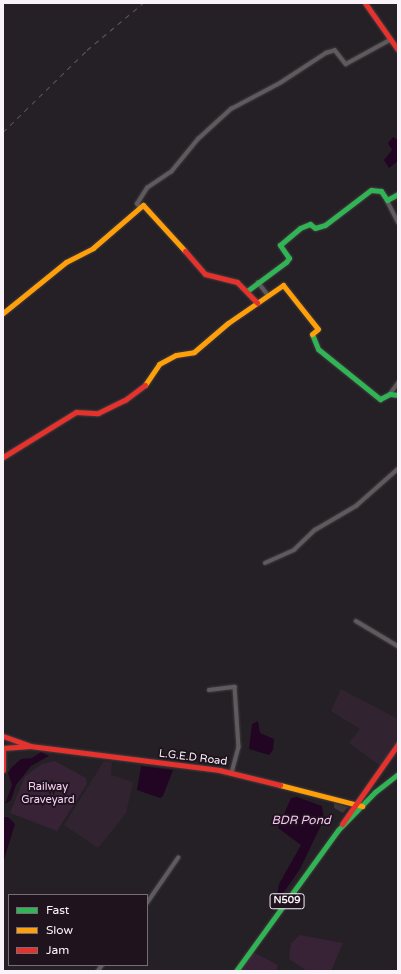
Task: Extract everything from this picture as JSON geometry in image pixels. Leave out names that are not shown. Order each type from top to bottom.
[{"type":"main road","points":[[365,3],[398,50]]},
{"type":"main road","points":[[247,291],[289,258],[280,245],[300,228],[310,224],[315,228],[325,225],[371,190],[381,191],[387,200],[398,194]]},
{"type":"main road","points":[[3,313],[66,262],[93,248],[140,208],[147,206],[205,274],[237,282],[257,303]]},
{"type":"main road","points":[[3,456],[76,412],[98,413],[125,400],[149,382],[159,364],[176,355],[194,352],[284,284],[318,329],[311,335],[318,349],[380,399],[390,394],[398,395]]},
{"type":"main road","points":[[3,736],[30,746]]},
{"type":"main road","points":[[338,830],[354,804],[398,745]]},
{"type":"main road","points":[[3,748],[30,746]]},
{"type":"main road","name":"L.G.E.D Road","points":[[30,746],[73,753],[232,773],[362,806]]},
{"type":"main road","points":[[3,751],[3,770]]},
{"type":"main road","name":"N509","points":[[236,971],[338,830],[398,774]]},
{"type":"street","points":[[140,208],[137,204],[147,188],[171,172],[198,139],[231,109],[280,83],[326,53],[335,50],[346,64],[390,40]]},
{"type":"street","points":[[387,200],[398,222]]},
{"type":"street","points":[[258,282],[268,295]]},
{"type":"street","points":[[390,394],[398,383]]},
{"type":"street","points":[[265,563],[294,550],[315,530],[356,506],[398,469]]},
{"type":"street","points":[[356,621],[398,646]]},
{"type":"street","points":[[209,690],[235,687],[239,747],[232,773]]},
{"type":"street","points":[[148,901],[178,858]]},
{"type":"shaded area","points":[[341,689],[398,719],[398,744],[382,767],[349,743],[360,729],[331,711]]},
{"type":"shaded area","points":[[104,761],[112,762],[111,775],[133,782],[126,813],[98,848],[64,825]]},
{"type":"green space","name":"Railway Graveyard","points":[[55,761],[86,778],[87,784],[57,831],[10,813],[25,776],[42,764]]},
{"type":"green space","points":[[300,935],[343,943],[331,971],[307,971],[289,959],[291,943]]},
{"type":"green space","points":[[251,951],[278,965],[276,971],[236,971]]},
{"type":"water","points":[[393,137],[398,140],[398,161],[389,168],[384,160],[392,150],[388,143]]},
{"type":"water","points":[[258,721],[260,733],[274,739],[273,750],[269,755],[249,749],[252,724]]},
{"type":"water","points":[[41,752],[49,756],[31,766],[16,785],[11,800],[5,804],[12,785],[8,773],[11,768],[21,759],[32,758]]},
{"type":"water","points":[[141,766],[173,770],[163,796],[160,798],[137,790]]},
{"type":"water","name":"BDR Pond","points":[[297,797],[322,806],[324,819],[300,869],[284,892],[277,896],[279,884],[301,845],[278,828],[291,798]]},
{"type":"water","points":[[3,817],[8,817],[15,824],[3,863]]},
{"type":"building","points":[[334,803],[348,807],[343,813],[334,808]]},
{"type":"railway","points":[[3,132],[87,50],[143,3]]},
{"type":"traffic: fast","points":[[247,291],[286,262],[289,258],[280,245],[300,228],[310,224],[315,228],[325,225],[371,190],[381,191],[387,200],[398,194]]},
{"type":"traffic: fast","points":[[312,334],[318,349],[380,399],[390,394],[398,395]]},
{"type":"traffic: fast","points":[[236,971],[338,830],[375,792],[398,774]]},
{"type":"traffic: slow","points":[[3,313],[66,262],[93,248],[143,205],[185,251]]},
{"type":"traffic: slow","points":[[145,385],[159,364],[176,355],[194,352],[228,323],[283,285],[318,329],[312,334]]},
{"type":"traffic: slow","points":[[280,785],[362,806]]},
{"type":"traffic: jam","points":[[365,3],[398,50]]},
{"type":"traffic: jam","points":[[185,251],[205,274],[237,282],[257,303]]},
{"type":"traffic: jam","points":[[3,457],[76,412],[98,413],[125,400],[145,385]]},
{"type":"traffic: jam","points":[[3,736],[30,746],[219,770],[280,785]]},
{"type":"traffic: jam","points":[[342,824],[398,744]]},
{"type":"traffic: jam","points":[[3,748],[30,746]]},
{"type":"traffic: jam","points":[[3,751],[3,770]]}]
